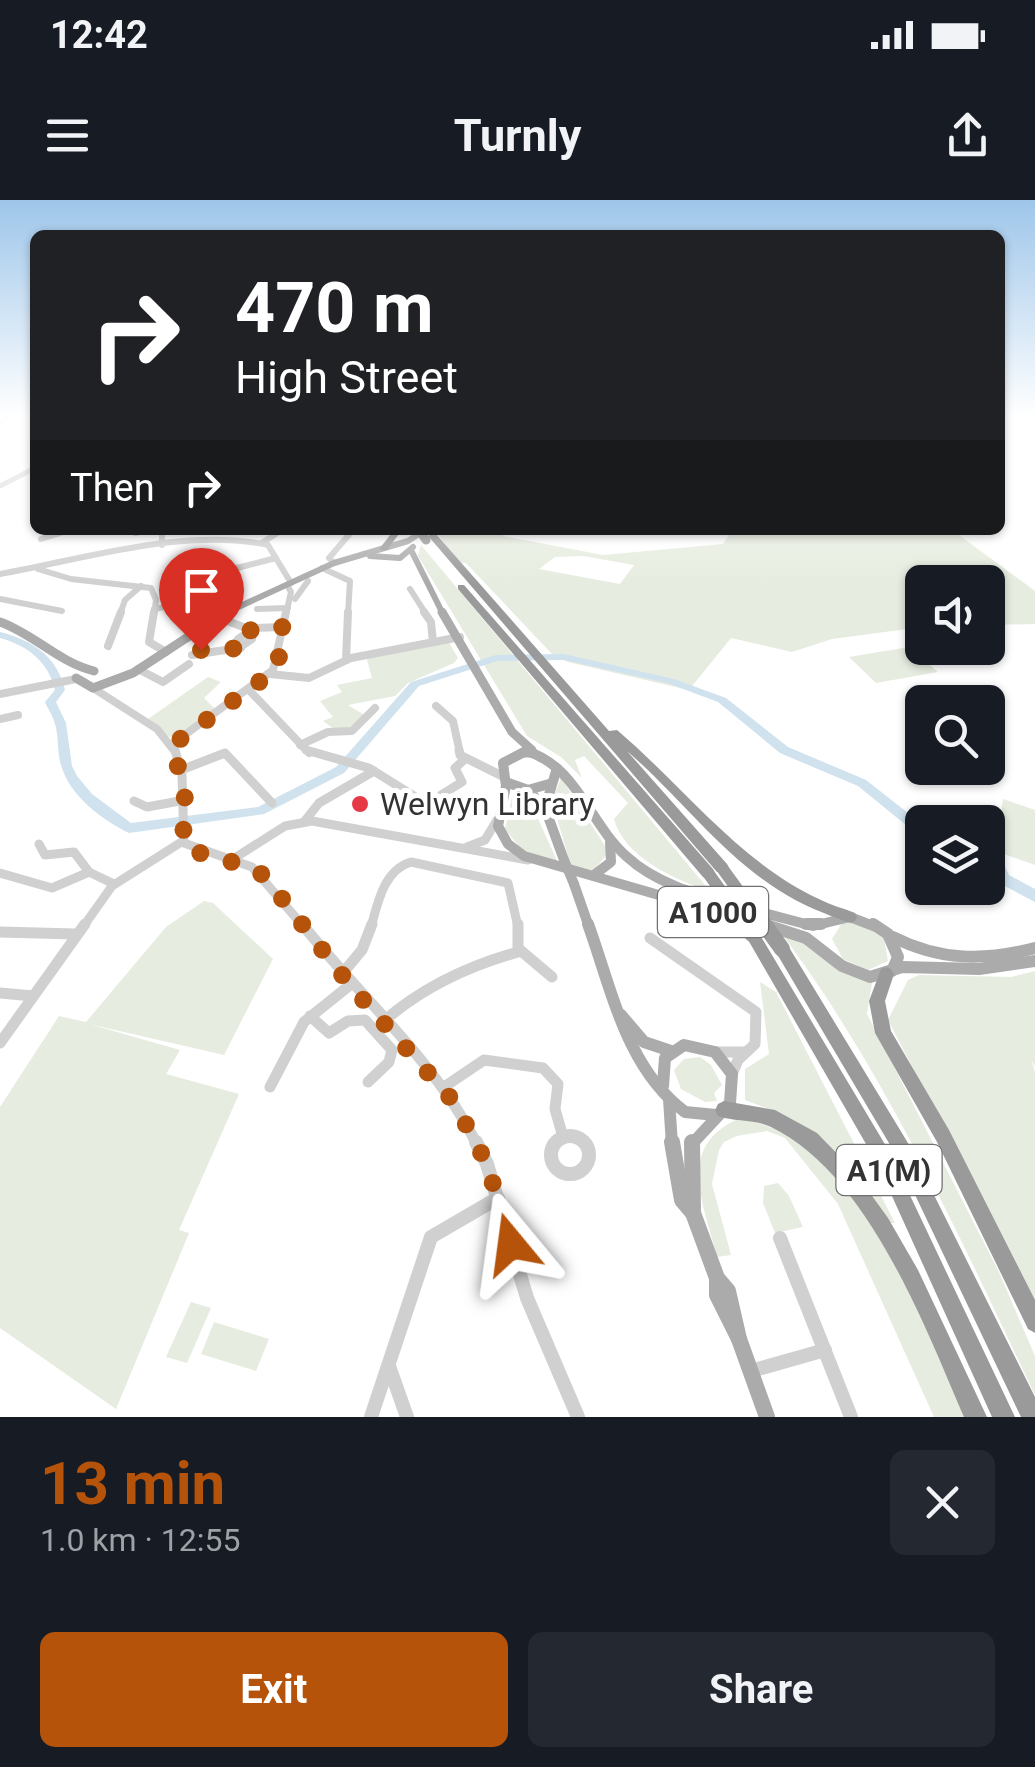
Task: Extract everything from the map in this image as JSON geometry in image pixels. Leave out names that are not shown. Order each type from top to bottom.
[{"type":"highway","points":[[387,553],[396,535]]},
{"type":"highway","name":"A1(M)","points":[[429,535],[516,644],[715,870],[883,1157],[1004,1417]]},
{"type":"highway","name":"A1(M)","points":[[535,665],[583,710],[782,949],[902,1149],[1033,1417]]},
{"type":"highway","points":[[583,710],[632,747],[758,866],[802,896],[850,916]]},
{"type":"highway","name":"A1(M)","points":[[889,972],[877,1001],[883,1033],[944,1136],[1035,1322]]},
{"type":"highway","name":"A1(M)","points":[[720,1112],[745,1109],[780,1122],[818,1148],[853,1184],[904,1261],[976,1417]]},
{"type":"main road","points":[[387,553],[396,544],[421,535]]},
{"type":"main road","points":[[0,622],[24,631],[73,677],[92,688],[107,677],[138,670],[220,614],[334,563],[412,550],[425,535]]},
{"type":"main road","points":[[396,544],[412,550]]},
{"type":"main road","points":[[412,550],[416,567],[480,670],[512,732],[534,752],[549,757],[557,768],[549,784],[545,808]]},
{"type":"main road","points":[[387,553],[416,567]]},
{"type":"main road","points":[[73,677],[94,671],[107,677]]},
{"type":"main road","points":[[512,732],[497,820],[504,839],[531,860]]},
{"type":"main road","points":[[505,761],[534,752]]},
{"type":"main road","name":"A1000","points":[[557,768],[608,838],[642,868],[690,892],[804,924],[832,922]]},
{"type":"main road","points":[[504,779],[528,790],[545,808],[626,1037],[666,1093],[686,1112],[720,1112]]},
{"type":"main road","points":[[528,790],[549,784]]},
{"type":"main road","points":[[593,876],[612,862],[608,838]]},
{"type":"main road","name":"A1000","points":[[531,860],[797,934],[830,953]]},
{"type":"main road","points":[[1035,948],[983,958],[952,958],[924,952],[866,920],[850,916],[832,922],[824,938],[830,953],[860,975],[912,967],[979,969],[1035,961]]},
{"type":"main road","points":[[888,934],[897,950],[889,972]]},
{"type":"main road","points":[[621,1015],[644,1042],[671,1051],[692,1044],[714,1052],[732,1074],[734,1094],[720,1112],[696,1130],[690,1145],[693,1213],[717,1278],[717,1295],[739,1339],[768,1417]]},
{"type":"main road","points":[[671,1051],[661,1067],[675,1173],[682,1200],[693,1213]]},
{"type":"street","points":[[0,486],[30,471]]},
{"type":"street","points":[[41,539],[54,535]]},
{"type":"street","points":[[162,535],[162,545]]},
{"type":"street","points":[[211,540],[212,535]]},
{"type":"street","points":[[0,574],[162,545],[211,540],[263,542],[274,535]]},
{"type":"street","points":[[334,563],[330,558],[348,535]]},
{"type":"street","points":[[263,542],[276,558],[295,596]]},
{"type":"street","points":[[238,568],[276,558]]},
{"type":"street","points":[[44,567],[71,579],[141,586],[154,592],[149,642],[166,652]]},
{"type":"street","points":[[322,568],[350,581],[346,660]]},
{"type":"street","points":[[172,745],[270,674],[280,655],[288,608],[308,581]]},
{"type":"street","points":[[108,646],[125,600],[141,586]]},
{"type":"street","points":[[154,608],[187,603],[220,589]]},
{"type":"street","points":[[410,589],[431,622],[433,642]]},
{"type":"street","points":[[0,599],[62,611]]},
{"type":"street","points":[[187,603],[190,618],[196,622]]},
{"type":"street","points":[[257,610],[288,608]]},
{"type":"street","points":[[230,622],[252,634]]},
{"type":"street","points":[[138,670],[163,682],[206,649],[241,648],[252,634],[284,627]]},
{"type":"street","points":[[270,674],[309,678],[346,660],[460,637]]},
{"type":"street","points":[[0,697],[73,677]]},
{"type":"street","points":[[92,688],[106,700],[136,714],[172,745],[181,770],[187,845]]},
{"type":"street","points":[[249,690],[312,755],[374,772],[430,806]]},
{"type":"street","points":[[436,706],[453,721],[456,747],[464,758],[489,767],[504,779]]},
{"type":"street","points":[[300,745],[328,732],[352,731],[375,708]]},
{"type":"street","points":[[0,719],[18,715]]},
{"type":"street","points":[[181,770],[224,752],[272,803]]},
{"type":"street","points":[[441,795],[462,782],[455,768],[464,758]]},
{"type":"street","points":[[489,767],[505,761]]},
{"type":"street","points":[[304,822],[319,803],[374,772]]},
{"type":"street","points":[[134,801],[147,807],[185,800]]},
{"type":"street","points":[[468,847],[484,840],[497,820]]},
{"type":"street","points":[[239,859],[286,826],[304,822],[531,860]]},
{"type":"street","points":[[38,844],[45,855],[74,852],[89,872],[114,884]]},
{"type":"street","points":[[0,1043],[114,884],[187,845],[239,859],[265,877],[345,980],[444,1088],[477,1142],[532,1312],[578,1417]]},
{"type":"street","points":[[270,1088],[310,1016],[363,957],[372,919],[392,872],[407,862],[506,882],[520,950],[552,977]]},
{"type":"street","points":[[0,873],[52,888],[89,872]]},
{"type":"street","points":[[0,932],[76,934]]},
{"type":"street","points":[[650,938],[754,1008],[757,1038],[732,1074]]},
{"type":"street","points":[[384,1021],[408,1000],[460,972],[520,950]]},
{"type":"street","points":[[0,993],[33,996]]},
{"type":"street","points":[[310,1016],[329,1033],[348,1020],[364,1020],[392,1050],[389,1062],[368,1082]]},
{"type":"street","points":[[714,1052],[744,1052]]},
{"type":"street","points":[[444,1088],[484,1060],[543,1068],[558,1084],[555,1109],[563,1137]]},
{"type":"street","points":[[371,1417],[430,1237],[498,1198]]},
{"type":"street","points":[[780,1238],[851,1417]]},
{"type":"street","points":[[751,1371],[825,1350]]},
{"type":"street","points":[[389,1366],[407,1417]]},
{"type":"shaded area","points":[[438,535],[503,535],[603,555],[723,544],[729,535],[959,535],[1000,565],[905,565],[905,629],[832,639],[792,652],[731,638],[689,690],[568,662],[552,654],[466,563],[458,562]],"holes":[[[583,556],[634,565],[620,584],[539,569],[555,557]]]},
{"type":"shaded area","points":[[421,545],[710,891],[667,874],[628,844],[614,819],[628,803],[584,756],[575,760],[582,778],[561,757],[527,736],[418,556]]},
{"type":"shaded area","points":[[1005,569],[1035,591],[1035,624],[1005,625]]},
{"type":"shaded area","points":[[448,641],[458,658],[454,663],[408,683],[395,696],[348,705],[366,716],[352,730],[334,729],[323,721],[333,717],[320,701],[342,692],[337,685],[372,678],[366,656]]},
{"type":"shaded area","points":[[905,648],[905,665],[930,665],[938,672],[876,683],[849,657]]},
{"type":"shaded area","points":[[208,677],[221,682],[204,698],[216,710],[178,738],[169,737],[148,719]]},
{"type":"shaded area","points":[[561,778],[609,852],[593,871],[573,867],[569,859],[552,801]]},
{"type":"shaded area","points":[[513,792],[530,801],[558,863],[522,850],[505,829]]},
{"type":"shaded area","points":[[1003,799],[1035,810],[1035,865],[1005,854]]},
{"type":"shaded area","points":[[204,901],[213,903],[273,959],[224,1055],[89,1024],[180,1050],[166,1074],[239,1094],[179,1230],[189,1233],[116,1409],[0,1328],[0,1107],[59,1016],[86,1022],[166,927]]},
{"type":"shaded area","points":[[842,923],[860,923],[884,939],[888,961],[868,970],[843,959],[832,939]]},
{"type":"shaded area","points":[[782,934],[872,983],[867,1014],[999,1272],[1035,1356],[1035,1395],[920,1158],[855,1043]]},
{"type":"shaded area","points":[[1035,971],[1035,1067],[1031,1059],[1035,1072],[1035,1305],[888,1020],[908,980],[919,975],[1011,977]]},
{"type":"shaded area","points":[[760,982],[776,992],[895,1223],[887,1223],[771,1110],[745,1100],[745,1069],[769,1054]]},
{"type":"shaded area","points":[[700,1057],[711,1065],[722,1085],[714,1093],[717,1101],[705,1102],[681,1089],[674,1070],[684,1059]]},
{"type":"shaded area","points":[[738,1119],[780,1132],[818,1158],[851,1194],[907,1285],[966,1417],[934,1417],[838,1204],[785,1138],[767,1131],[737,1136],[724,1142],[719,1150],[712,1184],[731,1255],[717,1257],[701,1197],[700,1161],[706,1145],[718,1131]]},
{"type":"shaded area","points":[[778,1183],[789,1196],[803,1227],[775,1233],[763,1203],[764,1186]]},
{"type":"shaded area","points":[[191,1302],[211,1308],[187,1363],[166,1357]]},
{"type":"shaded area","points":[[214,1322],[269,1339],[256,1371],[201,1354]]},
{"type":"waterway","points":[[0,635],[31,647],[47,661],[60,690],[50,702],[60,723],[72,777],[88,797],[129,828],[260,811],[340,770],[415,684],[496,658],[564,657],[670,681],[722,700],[784,750],[862,783],[905,817]]},
{"type":"waterway","points":[[1005,880],[1035,896]]},
{"type":"place","name":"Welwyn Library","points":[[360,804]]},
{"type":"route","points":[[201,650],[231,652],[241,648],[238,639],[247,631],[284,627],[280,655],[270,674],[172,745],[185,792],[183,841],[194,850],[247,865],[265,877],[350,985],[444,1088],[483,1154],[511,1244]]}]
